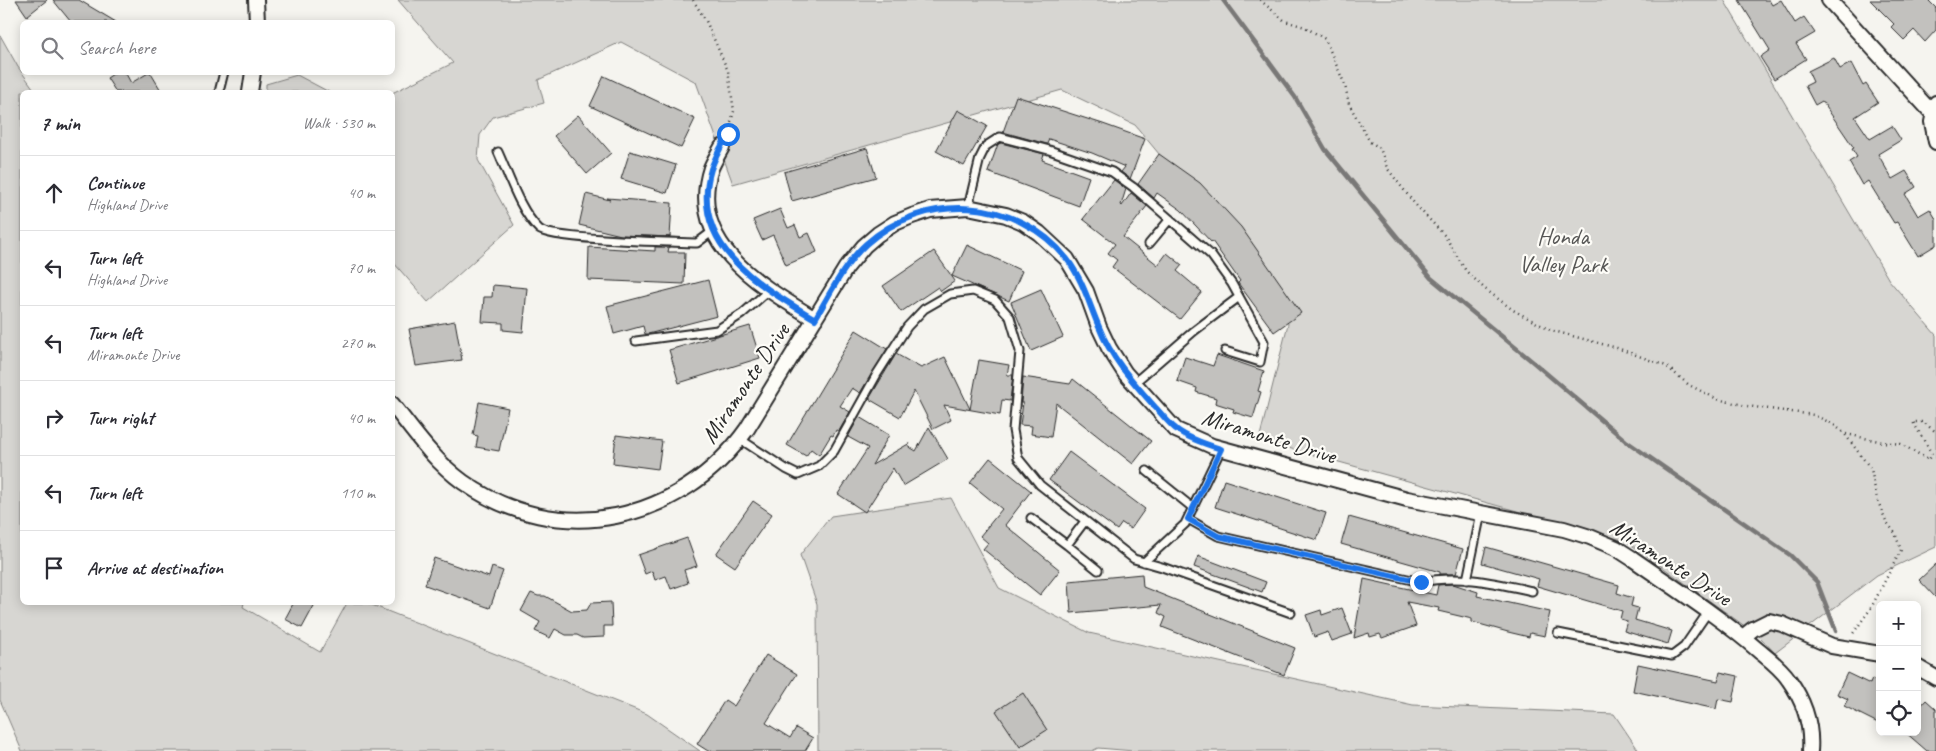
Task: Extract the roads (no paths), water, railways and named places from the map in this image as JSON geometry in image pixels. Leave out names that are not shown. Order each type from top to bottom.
[{"type":"street","points":[[256,0],[257,20]]},
{"type":"street","points":[[1829,0],[1935,109],[1932,122],[1936,142]]},
{"type":"street","points":[[250,90],[253,75]]},
{"type":"street","points":[[722,147],[712,168],[707,193],[708,212],[713,231],[733,259],[768,291],[815,319]]},
{"type":"street","name":"Miramonte Drive","points":[[395,408],[427,449],[463,482],[487,497],[512,508],[562,519],[604,518],[652,507],[677,495],[700,480],[716,466],[740,439],[846,268],[864,246],[878,234],[895,224],[930,210],[968,207],[987,210],[1023,222],[1054,245],[1067,259],[1078,274],[1109,348],[1134,383],[1176,430],[1221,449],[1407,499],[1564,529],[1616,548],[1743,637],[1780,668],[1799,697],[1809,723],[1810,751]]},
{"type":"street","points":[[1743,637],[1752,629],[1769,621],[1782,624],[1832,646],[1876,653]]},
{"type":"street","points":[[1921,669],[1936,678]]},
{"type":"lane","points":[[220,90],[223,75]]},
{"type":"lane","points":[[968,207],[980,158],[986,146],[1000,137],[1049,150],[1112,172],[1133,187],[1211,254],[1239,297],[1264,342],[1260,362],[1225,351]]},
{"type":"lane","points":[[498,152],[527,215],[540,231],[569,236],[697,243],[713,231]]},
{"type":"lane","points":[[1150,244],[1170,219]]},
{"type":"lane","points":[[636,340],[717,330],[742,314],[768,291]]},
{"type":"lane","points":[[740,439],[786,470],[798,475],[819,466],[834,451],[877,374],[907,327],[924,310],[950,294],[973,291],[995,300],[1010,317],[1020,351],[1013,430],[1018,458],[1040,485],[1134,559],[1162,567],[1291,613]]},
{"type":"lane","points":[[1134,383],[1194,331],[1239,297]]},
{"type":"lane","points":[[1144,562],[1185,524],[1221,449]]},
{"type":"lane","points":[[1147,471],[1193,508]]},
{"type":"lane","points":[[1467,580],[1480,513]]},
{"type":"lane","points":[[1031,518],[1098,570]]},
{"type":"lane","points":[[1188,519],[1218,536],[1421,582],[1440,578],[1481,581],[1532,591]]},
{"type":"lane","points":[[1067,545],[1086,521]]},
{"type":"lane","points":[[1558,633],[1672,656],[1684,647],[1708,612]]},
{"type":"waterway","points":[[1223,0],[1295,97],[1325,149],[1431,278],[1626,441],[1790,555],[1817,582],[1836,631]]},
{"type":"park label","name":"Honda Valley Park","points":[[1563,250]]}]
